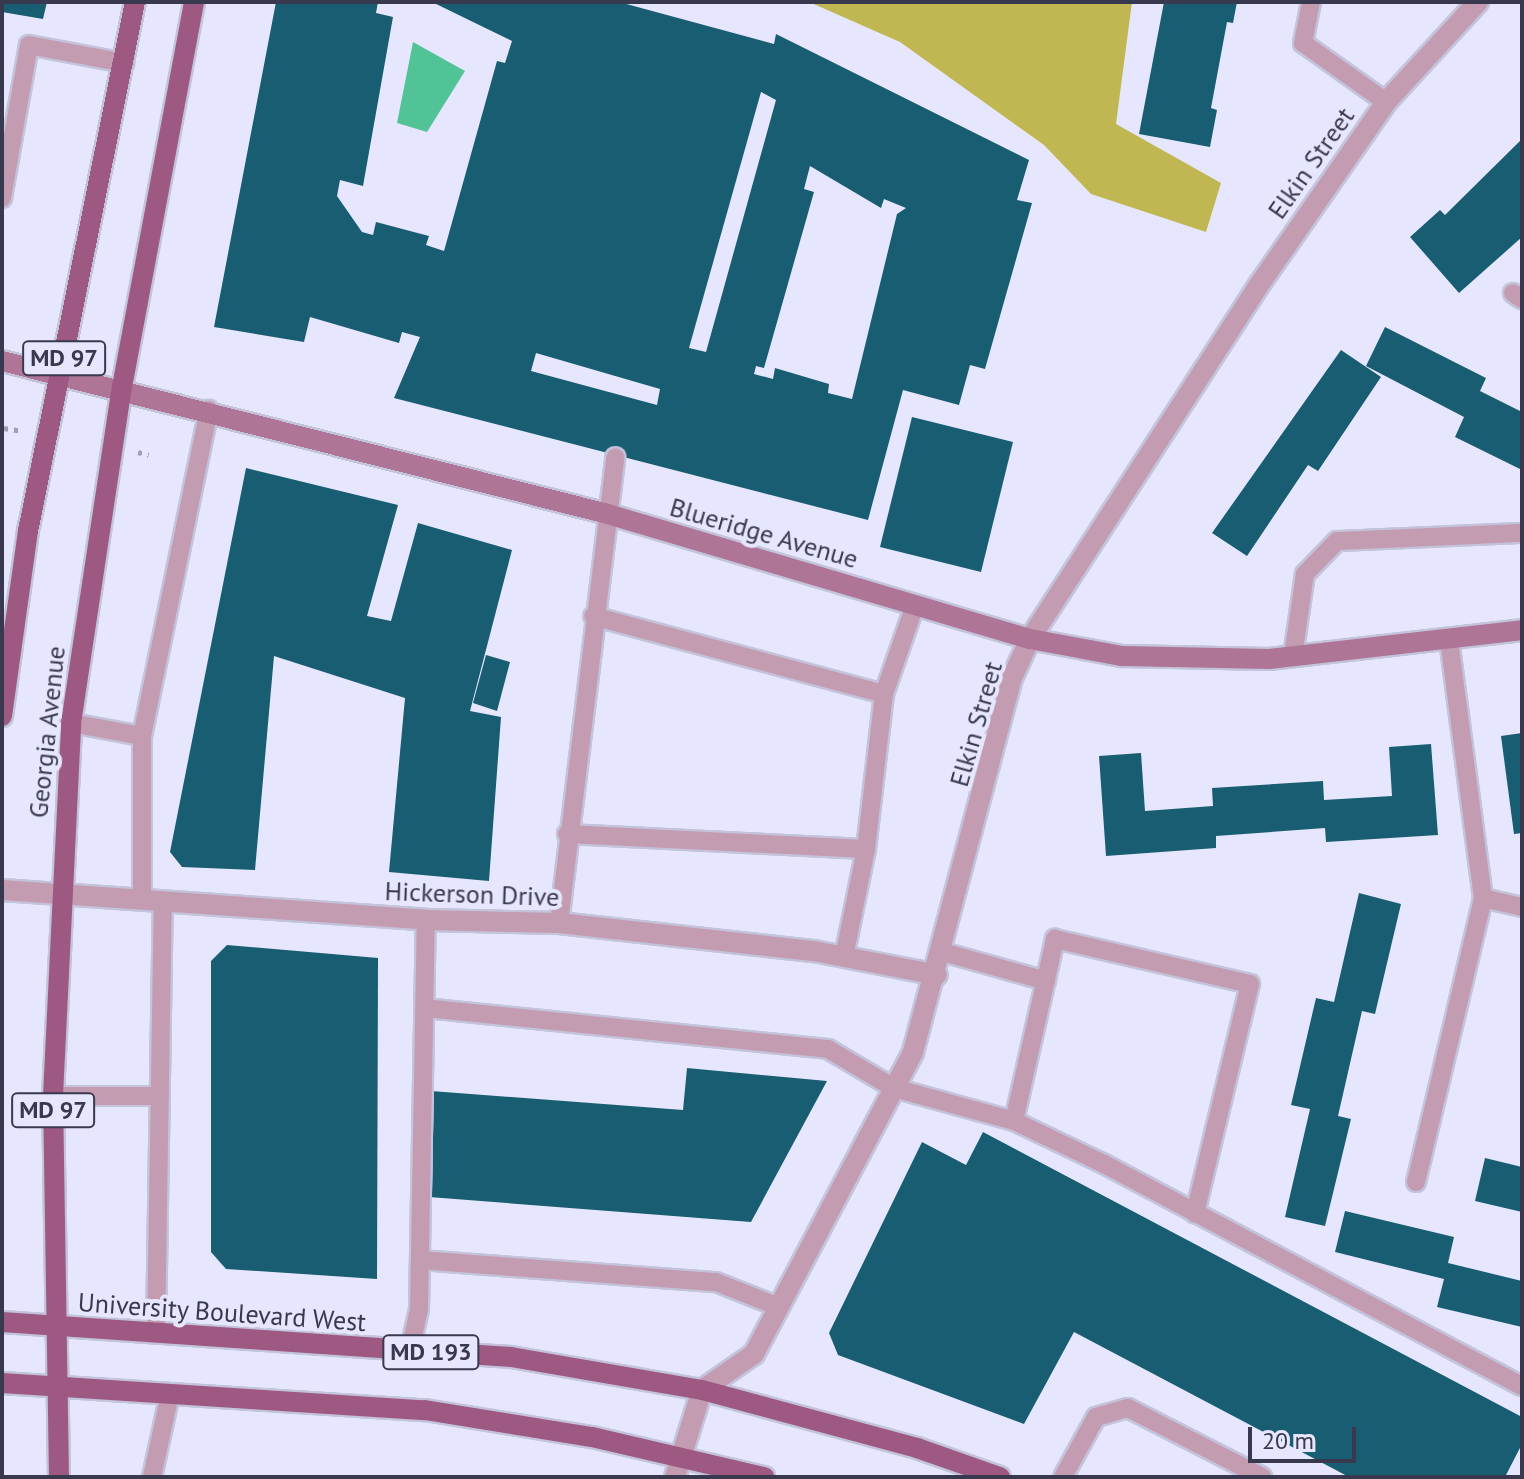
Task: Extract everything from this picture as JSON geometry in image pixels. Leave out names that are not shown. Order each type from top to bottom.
[{"type":"main road","name":"Georgia Avenue","points":[[2,716],[28,531],[135,2]]},
{"type":"main road","name":"Georgia Avenue","points":[[59,1477],[60,1327],[53,1096],[59,893],[71,723],[122,387],[194,2]]},
{"type":"main road","name":"University Boulevard West","points":[[2,1322],[511,1357],[702,1390],[1000,1477]]},
{"type":"main road","name":"MD 193","points":[[2,1383],[425,1410],[681,1456],[764,1477]]},
{"type":"street","name":"Elkin Street","points":[[702,1390],[754,1354],[913,1052],[937,975],[1011,680],[1030,639],[1259,285],[1386,102],[1478,2]]},
{"type":"street","name":"Blueridge Avenue","points":[[2,361],[122,387],[604,513],[1030,639],[1122,656],[1293,656],[1522,630]]},
{"type":"street","name":"Hickerson Drive","points":[[2,890],[426,920],[559,923],[844,957],[937,975]]},
{"type":"street","points":[[675,1477],[702,1390]]},
{"type":"lane","points":[[1311,2],[1303,43],[1386,102]]},
{"type":"lane","points":[[2,198],[29,45],[124,63]]},
{"type":"lane","points":[[142,899],[142,736],[209,410]]},
{"type":"lane","points":[[559,923],[604,513],[615,457]]},
{"type":"lane","points":[[1293,656],[1305,574],[1337,541],[1522,533]]},
{"type":"lane","points":[[844,957],[866,849],[884,694],[915,605]]},
{"type":"lane","points":[[593,616],[884,694]]},
{"type":"lane","points":[[1416,1182],[1483,898],[1449,638]]},
{"type":"lane","points":[[71,723],[142,736]]},
{"type":"lane","points":[[567,834],[866,849]]},
{"type":"lane","points":[[1483,898],[1522,907]]},
{"type":"lane","points":[[156,1334],[163,901]]},
{"type":"lane","points":[[410,1350],[420,1260],[426,920]]},
{"type":"lane","points":[[1014,1121],[1055,939],[1250,984],[1195,1213]]},
{"type":"lane","points":[[943,952],[1046,981]]},
{"type":"lane","points":[[425,1008],[828,1049],[894,1088],[1014,1121],[1522,1386]]},
{"type":"lane","points":[[53,1096],[160,1096]]},
{"type":"lane","points":[[420,1260],[716,1282],[779,1307]]},
{"type":"lane","points":[[152,1477],[170,1394]]},
{"type":"lane","points":[[1063,1477],[1096,1417],[1128,1408],[1262,1477]]},
{"type":"shaded area","points":[[809,2],[1132,2],[1116,124],[1221,183],[1206,232],[1091,194],[1044,145],[900,42]]},
{"type":"shaded area","points":[[413,42],[465,71],[427,132],[397,123]]},
{"type":"building","points":[[2,2],[47,2],[43,19],[2,12]]},
{"type":"building","points":[[276,2],[378,2],[376,13],[393,17],[363,186],[340,180],[337,196],[362,232],[373,235],[376,222],[429,236],[426,245],[444,251],[497,61],[505,63],[512,41],[432,2],[619,2],[774,44],[776,34],[1029,160],[1017,200],[1032,203],[985,369],[970,365],[959,405],[903,390],[868,520],[394,398],[420,337],[402,332],[399,343],[310,317],[304,342],[214,327]],"holes":[[[761,92],[776,100],[706,352],[689,348]],[[810,166],[881,208],[884,199],[906,208],[897,214],[852,399],[828,393],[829,384],[775,368],[773,379],[754,374],[756,366],[764,368],[814,192],[804,189]],[[536,353],[660,389],[657,405],[531,371]]]},
{"type":"building","points":[[1164,2],[1237,2],[1233,23],[1227,22],[1211,108],[1217,110],[1210,147],[1139,134]]},
{"type":"building","points":[[1522,139],[1522,237],[1459,293],[1410,237],[1440,210],[1445,215]]},
{"type":"building","points":[[1385,327],[1486,378],[1480,391],[1522,412],[1522,470],[1455,437],[1464,417],[1366,366]]},
{"type":"building","points":[[1341,350],[1381,377],[1318,471],[1308,465],[1247,556],[1212,533]]},
{"type":"building","points":[[912,417],[1013,442],[981,572],[880,547]]},
{"type":"building","points":[[246,468],[398,505],[367,616],[391,621],[418,523],[512,550],[470,711],[501,717],[489,881],[389,872],[405,698],[274,656],[255,870],[182,867],[170,852]]},
{"type":"building","points":[[486,655],[510,662],[497,711],[473,703]]},
{"type":"building","points":[[1522,733],[1522,833],[1514,834],[1501,736]]},
{"type":"building","points":[[1431,744],[1438,835],[1326,842],[1325,828],[1216,836],[1216,848],[1106,856],[1099,756],[1141,753],[1145,811],[1213,806],[1212,788],[1323,781],[1324,800],[1392,796],[1389,747]]},
{"type":"building","points":[[1359,893],[1401,904],[1375,1014],[1362,1011],[1338,1116],[1351,1119],[1325,1226],[1285,1217],[1310,1109],[1291,1105],[1316,998],[1334,1002]]},
{"type":"building","points":[[227,945],[378,958],[377,1279],[226,1269],[211,1252],[211,961]]},
{"type":"building","points":[[687,1068],[827,1081],[751,1222],[429,1197],[431,1091],[683,1110]]},
{"type":"building","points":[[983,1132],[1522,1417],[1522,1444],[1505,1477],[1349,1477],[1074,1332],[1024,1424],[838,1355],[829,1333],[922,1142],[966,1165]]},
{"type":"building","points":[[1485,1158],[1522,1167],[1522,1212],[1475,1201]]},
{"type":"building","points":[[1345,1211],[1454,1237],[1448,1263],[1522,1281],[1522,1327],[1437,1307],[1444,1279],[1335,1252]]}]
